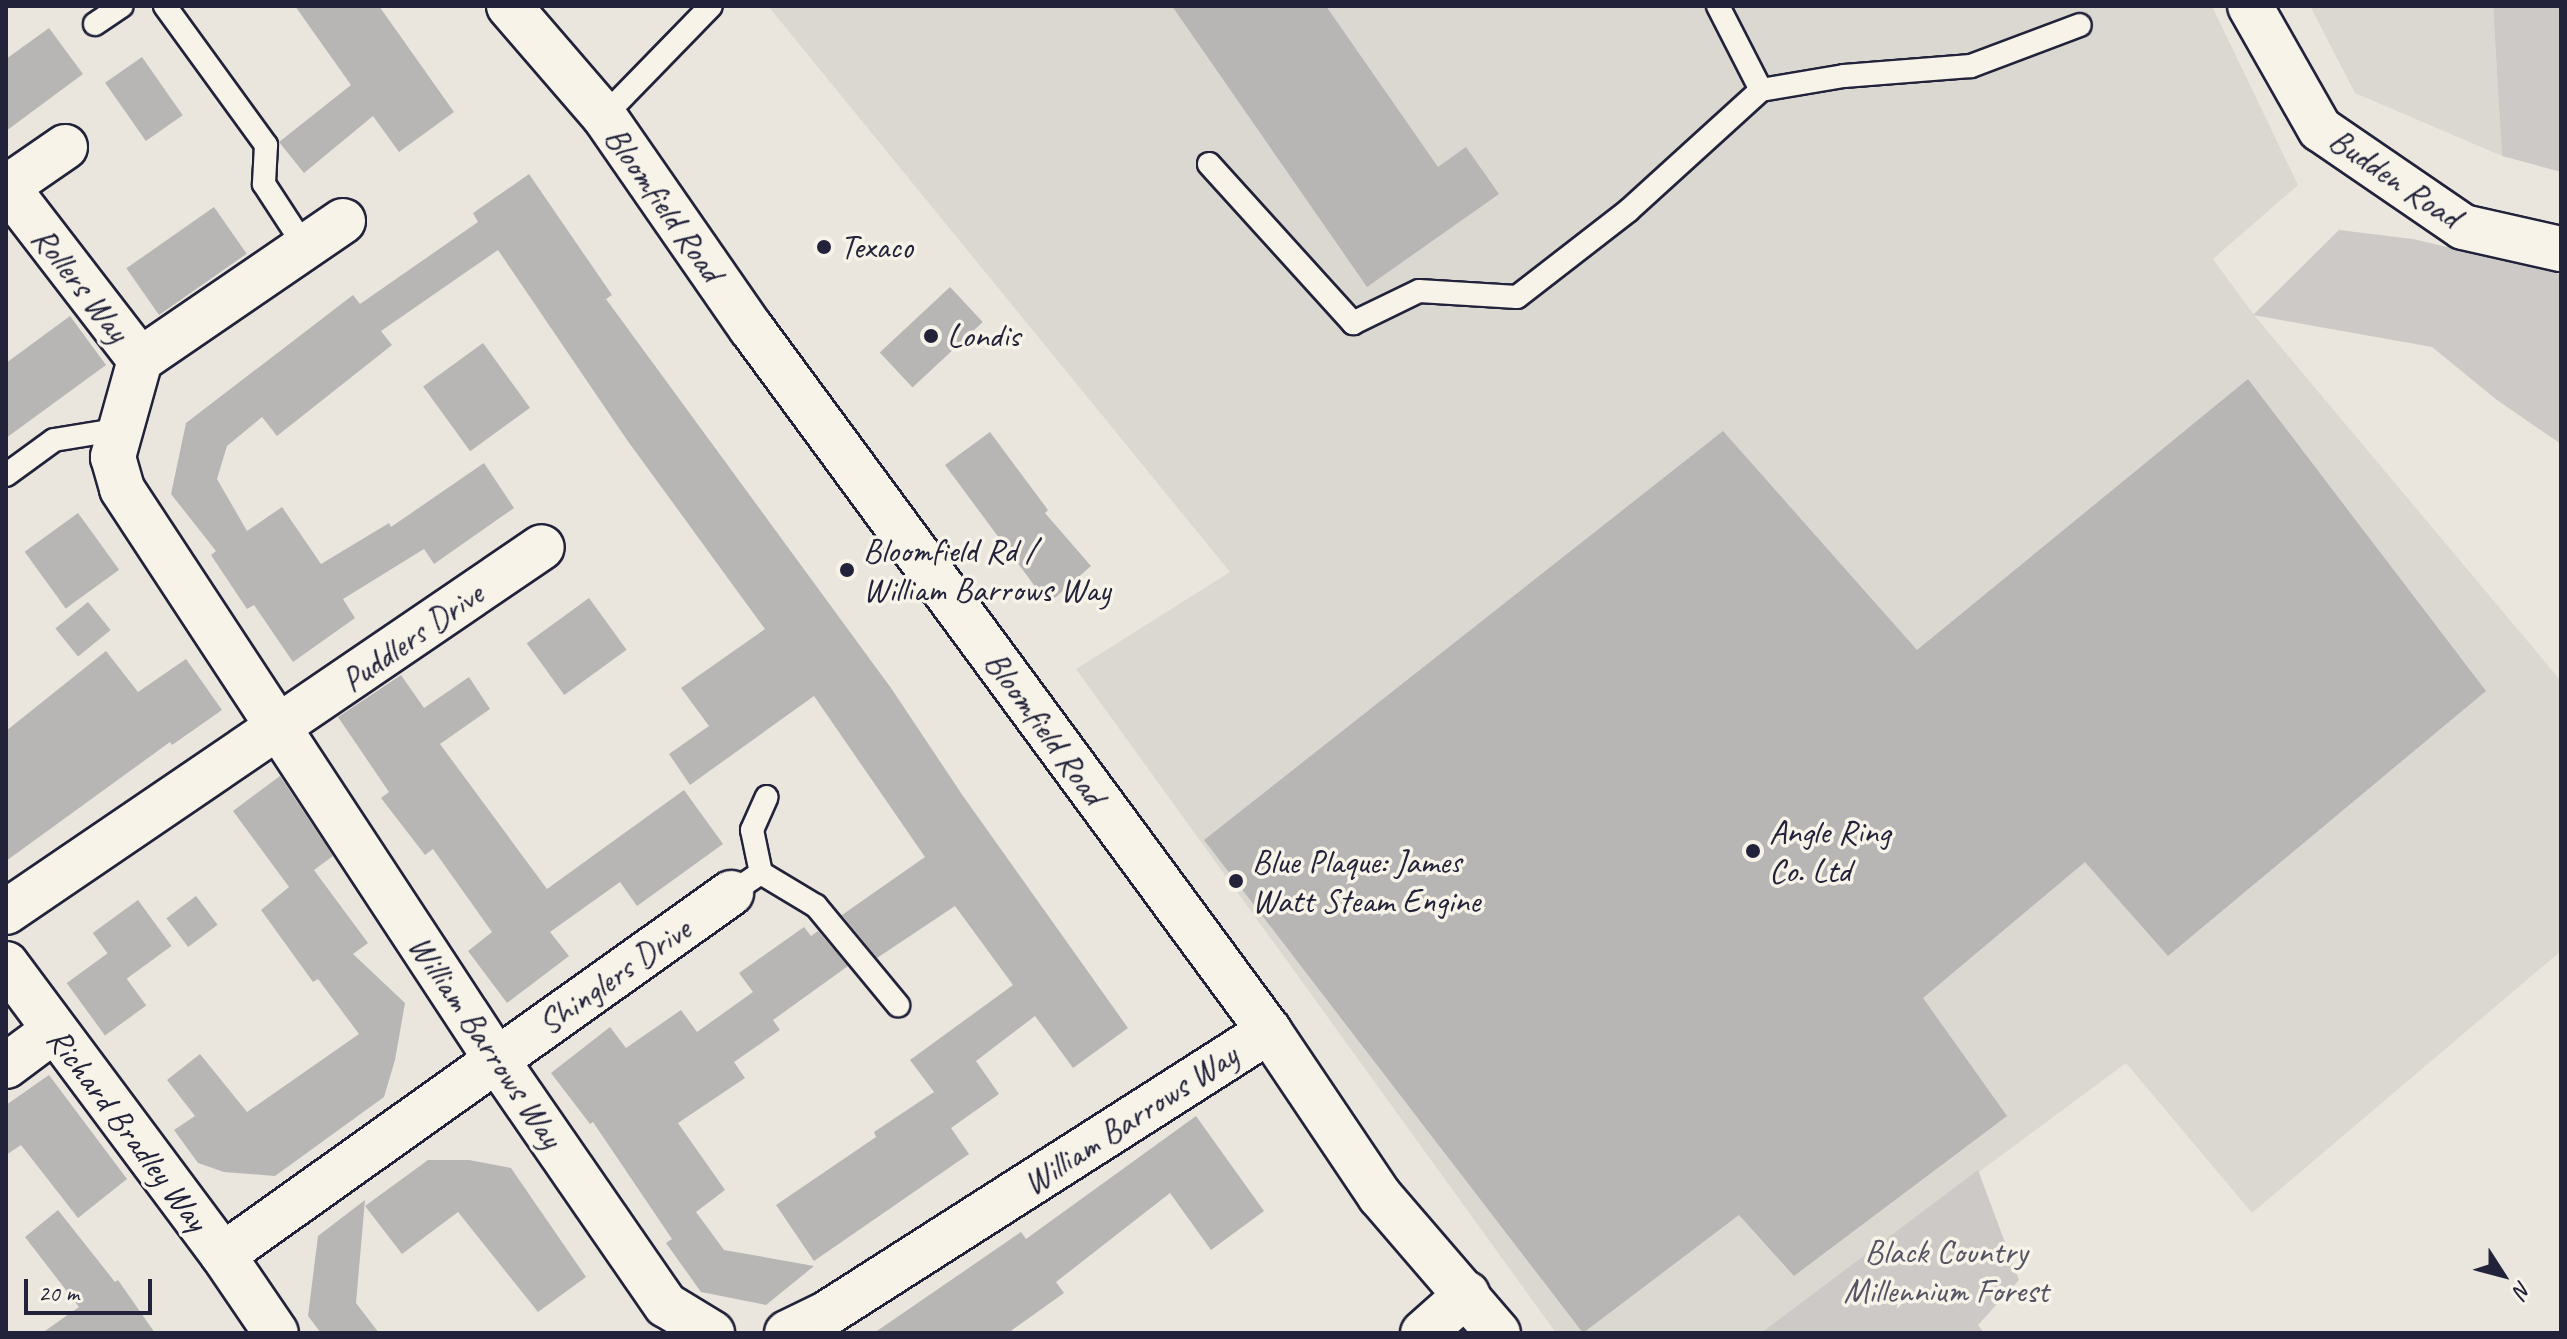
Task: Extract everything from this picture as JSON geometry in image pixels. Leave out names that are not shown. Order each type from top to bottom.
[{"type":"street","name":"Bloomfield Road","points":[[509,6],[604,116],[751,328],[1269,1031],[1380,1196],[1498,1333]]},
{"type":"street","name":"Budden Road","points":[[2250,6],[2320,129],[2463,227],[2561,249]]},
{"type":"street","name":"Rollers Way","points":[[65,147],[7,187],[140,360]]},
{"type":"street","points":[[140,360],[343,221]]},
{"type":"street","name":"William Barrows Way","points":[[140,360],[113,457],[122,489],[496,1059],[666,1305],[712,1333]]},
{"type":"street","name":"Puddlers Drive","points":[[281,727],[542,547]]},
{"type":"street","points":[[6,912],[281,727]]},
{"type":"street","name":"Shinglers Drive","points":[[223,1255],[746,883]]},
{"type":"street","name":"Richard Bradley Way","points":[[6,964],[223,1255],[261,1328]]},
{"type":"street","points":[[6,1066],[53,1031]]},
{"type":"street","name":"William Barrows Way","points":[[787,1333],[826,1314],[1269,1031]]},
{"type":"street","points":[[1423,1333],[1467,1294]]},
{"type":"lane","points":[[95,24],[122,6]]},
{"type":"lane","points":[[165,6],[266,145],[264,184],[305,247]]},
{"type":"lane","points":[[604,116],[711,6]]},
{"type":"lane","points":[[1718,6],[1761,90]]},
{"type":"lane","points":[[1209,164],[1353,323],[1419,291],[1517,297],[1629,210],[1761,90],[1844,76],[1971,66],[2080,25]]},
{"type":"lane","points":[[6,475],[54,440],[121,429]]},
{"type":"lane","points":[[767,797],[752,830],[746,883],[816,906],[898,1005]]},
{"type":"shaded area","points":[[768,6],[2212,6],[2298,185],[2213,259],[2254,315],[2561,681],[2561,951],[2252,1213],[2126,1063],[1762,1333],[1556,1333],[1076,669],[1230,572]]},
{"type":"shaded area","points":[[2310,6],[2493,6],[2502,156],[2355,93]]},
{"type":"green space","points":[[2493,6],[2561,6],[2561,172],[2502,156]]},
{"type":"green space","points":[[2339,230],[2413,239],[2561,274],[2561,444],[2497,400],[2432,347],[2253,315]]},
{"type":"green space","name":"Black Country Millennium Forest","points":[[1978,1170],[2019,1280],[1978,1325],[1984,1333],[1761,1333]]},
{"type":"building","points":[[295,6],[379,6],[454,112],[399,152],[373,116],[304,173],[279,142],[351,85]]},
{"type":"building","points":[[1172,6],[1326,6],[1438,167],[1466,147],[1499,194],[1367,287]]},
{"type":"building","points":[[49,28],[83,74],[6,131],[6,59]]},
{"type":"building","points":[[142,57],[183,115],[146,141],[105,83]]},
{"type":"building","points":[[529,174],[612,295],[606,299],[891,688],[963,796],[1128,1028],[1073,1068],[1035,1016],[976,1061],[999,1094],[951,1128],[969,1154],[814,1261],[776,1205],[876,1137],[874,1132],[934,1092],[910,1060],[1013,985],[955,906],[877,958],[842,915],[925,857],[814,696],[690,785],[669,754],[709,726],[681,688],[765,629],[627,440],[498,250],[381,331],[392,345],[277,436],[262,417],[227,446],[217,479],[247,531],[282,507],[321,564],[389,523],[391,527],[484,463],[514,508],[434,564],[424,549],[343,599],[355,618],[293,662],[254,605],[247,609],[211,555],[216,551],[171,494],[186,423],[353,295],[360,304],[478,222],[473,213]]},
{"type":"building","points":[[214,207],[247,254],[159,315],[126,268]]},
{"type":"building","name":"Londis","points":[[950,287],[983,322],[913,388],[880,352]]},
{"type":"building","points":[[70,316],[106,365],[6,438],[6,363]]},
{"type":"building","points":[[483,343],[530,408],[470,451],[423,386]]},
{"type":"building","name":"Angle Ring Co. Ltd","points":[[2248,379],[2486,691],[2168,956],[2085,862],[1923,998],[2007,1116],[1794,1276],[1739,1215],[1583,1333],[1204,840],[1723,431],[1917,650]]},
{"type":"building","points":[[990,432],[1048,510],[1045,513],[1091,566],[1048,604],[945,465]]},
{"type":"building","points":[[78,513],[119,570],[66,608],[25,552]]},
{"type":"building","points":[[589,598],[627,650],[564,695],[527,643]]},
{"type":"building","points":[[88,602],[111,630],[78,656],[55,628]]},
{"type":"building","points":[[106,651],[138,692],[186,659],[222,710],[172,745],[170,742],[6,861],[6,731]]},
{"type":"building","points":[[401,675],[424,708],[469,677],[490,709],[440,744],[547,889],[684,790],[723,844],[637,906],[620,882],[550,932],[569,956],[507,1003],[468,951],[492,932],[433,849],[425,855],[381,798],[389,792],[338,717]]},
{"type":"building","points":[[280,776],[333,856],[314,870],[368,943],[353,954],[405,1003],[395,1060],[384,1097],[275,1176],[224,1172],[198,1163],[174,1130],[195,1116],[167,1080],[200,1054],[247,1112],[359,1034],[318,979],[313,982],[261,910],[289,887],[233,811]]},
{"type":"building","points":[[196,896],[218,925],[188,947],[166,918]]},
{"type":"building","points":[[138,900],[172,946],[126,979],[93,933]]},
{"type":"building","points":[[804,927],[811,936],[818,931],[848,966],[773,1020],[780,1030],[734,1062],[745,1078],[678,1123],[725,1190],[696,1212],[724,1250],[814,1266],[766,1305],[701,1292],[666,1243],[672,1239],[593,1122],[590,1124],[551,1073],[610,1027],[626,1048],[681,1010],[697,1032],[753,992],[739,973]]},
{"type":"building","points":[[108,953],[146,1006],[105,1036],[67,983]]},
{"type":"building","points":[[49,1075],[127,1179],[78,1218],[21,1145],[6,1155],[6,1105]]},
{"type":"building","points":[[1196,1116],[1264,1211],[1211,1250],[1170,1193],[1056,1282],[1064,1293],[1008,1333],[874,1333],[1021,1232],[1026,1239]]},
{"type":"building","points":[[428,1160],[469,1160],[511,1168],[586,1277],[538,1312],[458,1212],[402,1254],[365,1206]]},
{"type":"building","points":[[365,1200],[356,1303],[379,1333],[321,1333],[308,1316],[318,1236]]},
{"type":"building","points":[[58,1210],[115,1282],[118,1280],[155,1333],[42,1333],[79,1307],[25,1237]]},
{"type":"place","name":"Texaco","points":[[824,247]]},
{"type":"place","name":"Londis","points":[[931,336]]},
{"type":"place","name":"Bloomfield Rd / William Barrows Way","points":[[847,570]]},
{"type":"place","name":"Angle Ring Co. Ltd","points":[[1753,851]]},
{"type":"place","name":"Blue Plaque: James Watt Steam Engine","points":[[1236,881]]}]
